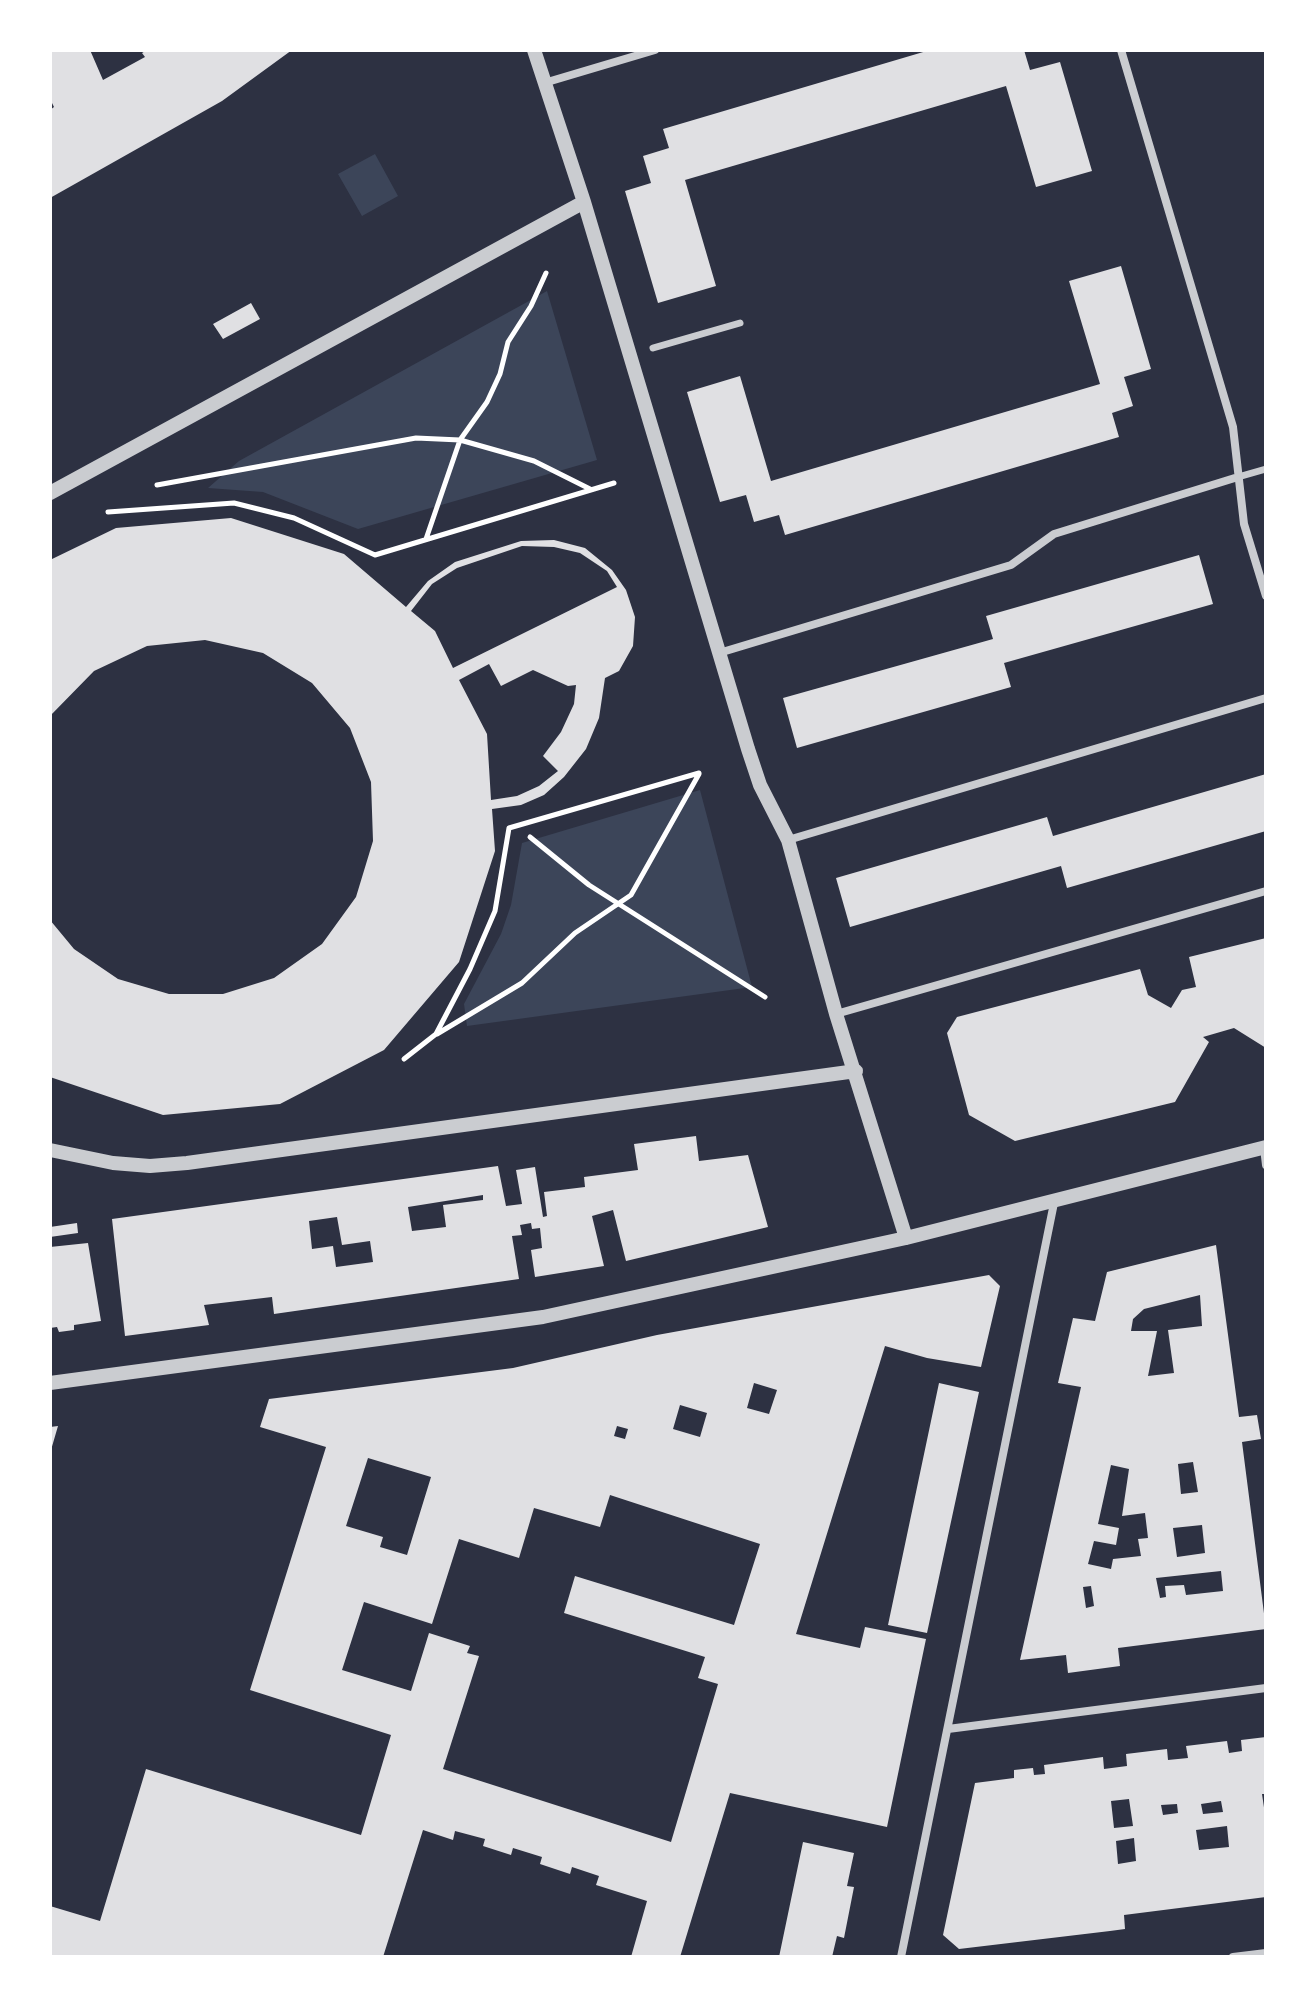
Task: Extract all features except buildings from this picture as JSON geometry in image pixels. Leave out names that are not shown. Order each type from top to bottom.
[{"type":"street","points":[[534,50],[584,202],[760,785],[788,840],[836,1014],[906,1238]]},
{"type":"street","points":[[544,83],[655,50]]},
{"type":"street","points":[[1121,50],[1233,427],[1244,524],[1266,596]]},
{"type":"street","points":[[50,493],[584,202]]},
{"type":"street","points":[[653,348],[740,323]]},
{"type":"street","points":[[719,653],[1011,565],[1054,534],[1266,469]]},
{"type":"street","points":[[788,840],[1266,698]]},
{"type":"street","points":[[836,1014],[1266,891]]},
{"type":"street","points":[[50,1150],[113,1163],[150,1166],[187,1163],[856,1071]]},
{"type":"street","points":[[50,1383],[543,1317],[906,1238],[1265,1148],[1266,1165]]},
{"type":"street","points":[[901,1957],[1054,1203]]},
{"type":"street","points":[[948,1729],[1266,1688]]},
{"type":"street","points":[[1233,1957],[1266,1953]]},
{"type":"path","points":[[426,539],[460,440],[487,402],[500,374],[508,342],[531,306],[546,273]]},
{"type":"path","points":[[157,485],[416,438],[460,440],[534,461],[592,490]]},
{"type":"path","points":[[108,512],[234,503],[294,518],[375,555],[614,483]]},
{"type":"path","points":[[404,1059],[436,1034],[522,983],[575,933],[631,895],[699,773],[509,828],[495,911],[436,1034]]},
{"type":"path","points":[[530,837],[589,885],[765,997]]},
{"type":"shaded area","points":[[375,154],[398,196],[362,216],[338,174]]},
{"type":"shaded area","points":[[547,291],[597,460],[358,529],[263,492],[208,488],[239,461]]},
{"type":"shaded area","points":[[700,790],[752,987],[467,1026],[464,1004],[501,934],[511,905],[522,843]]}]
